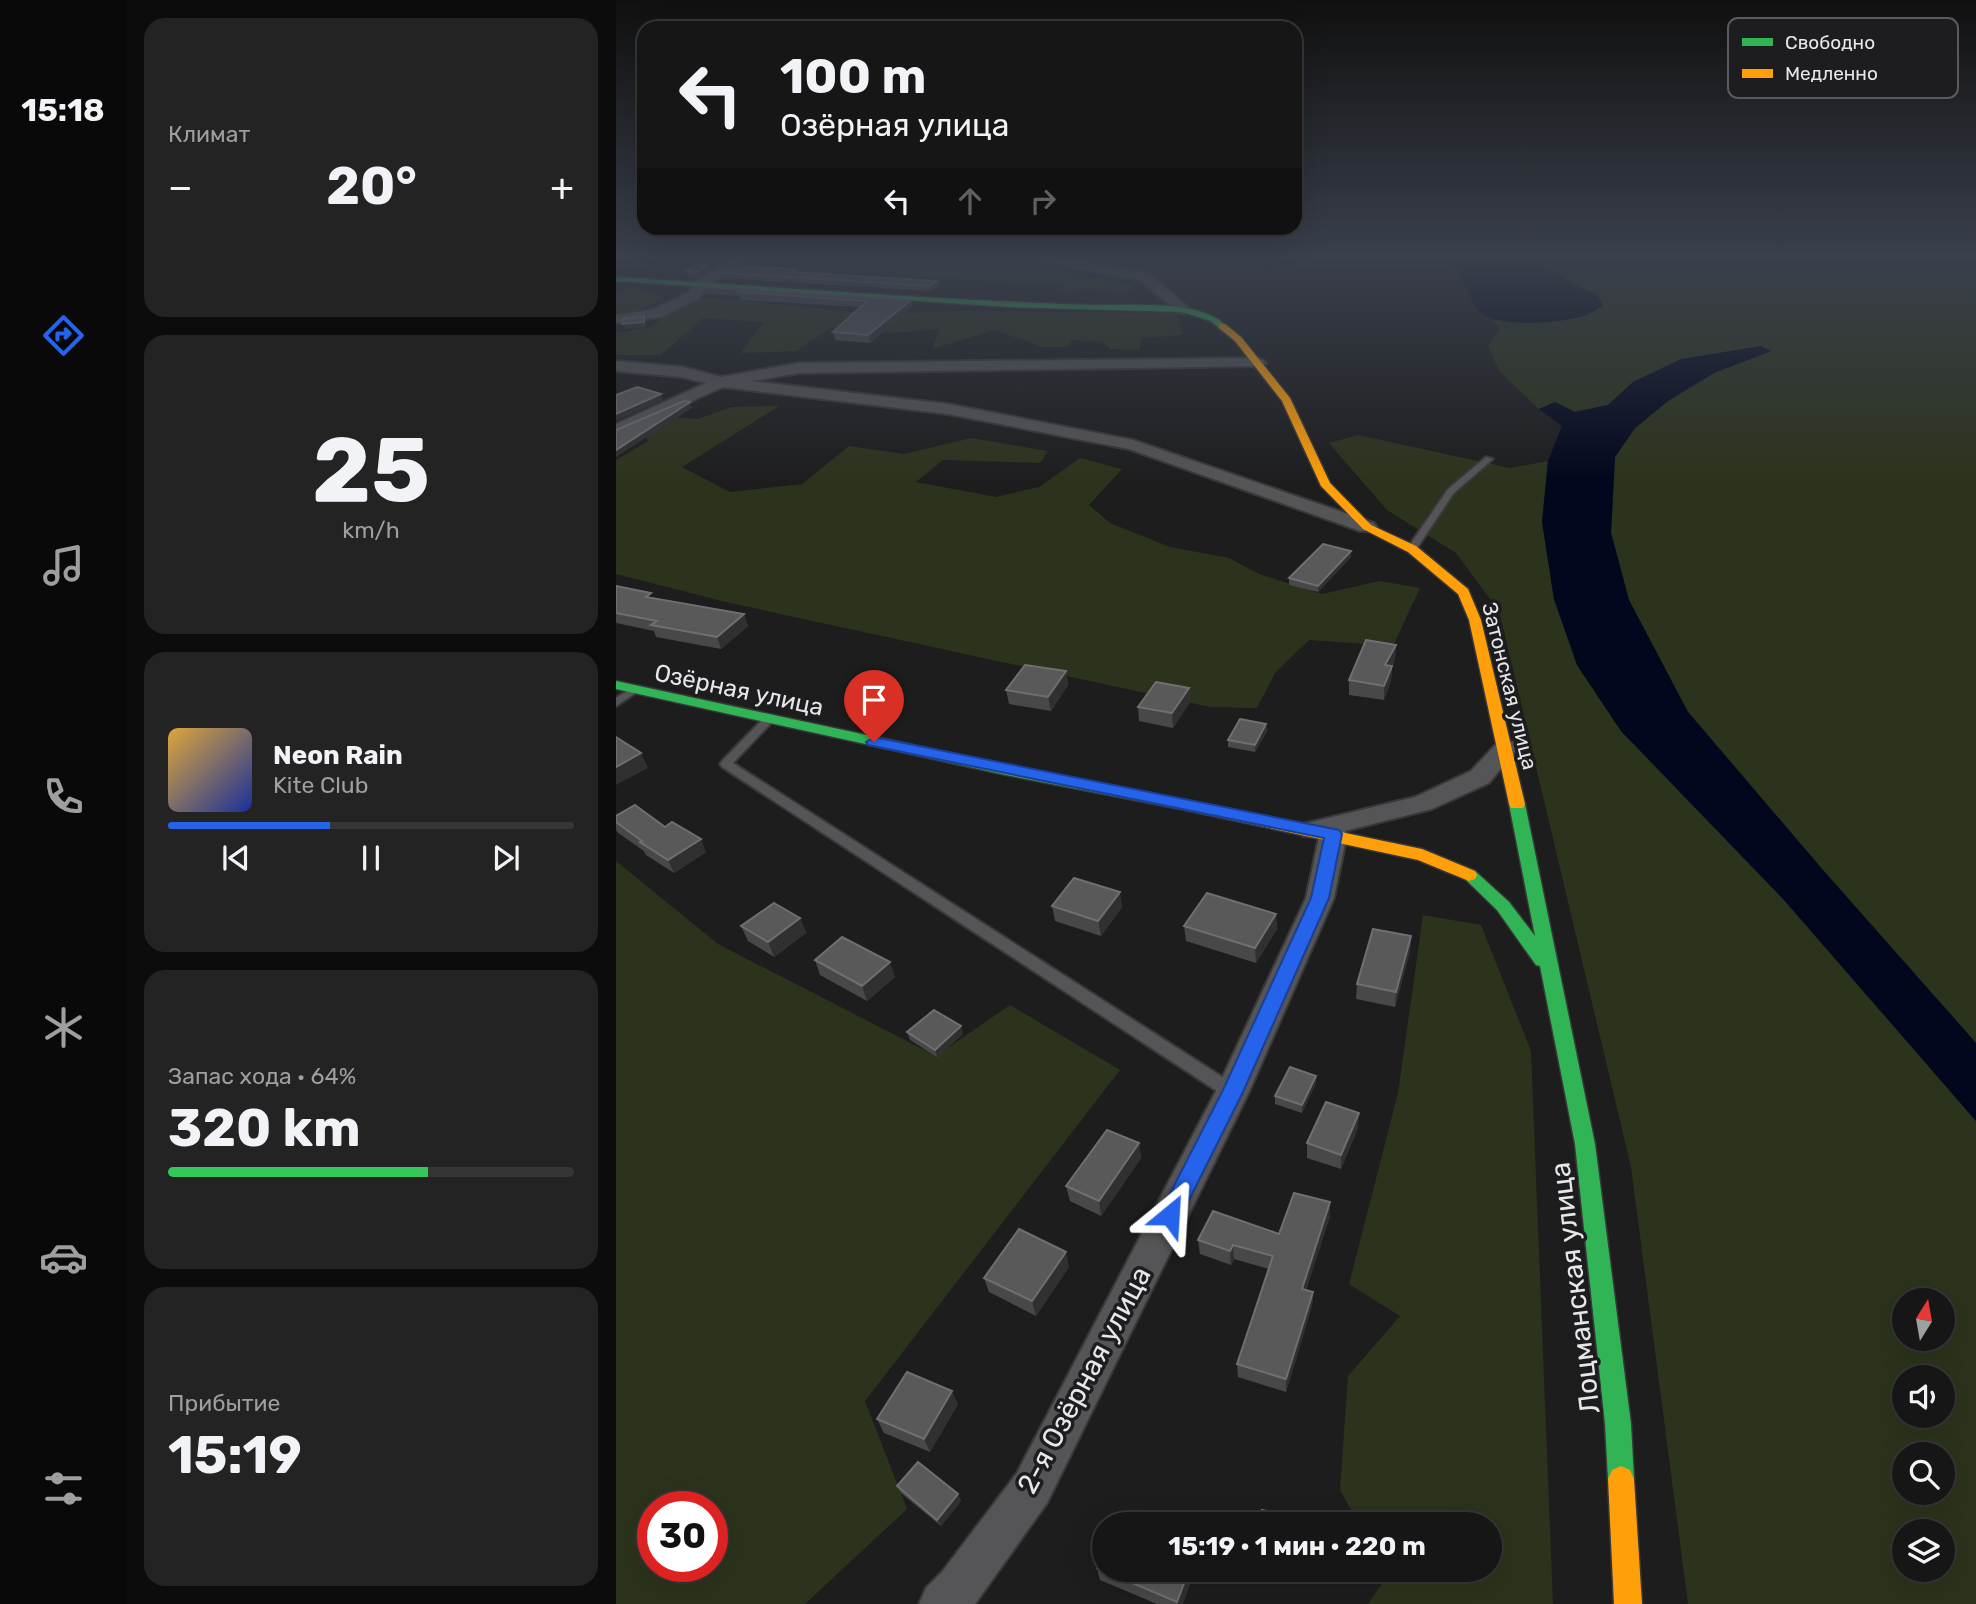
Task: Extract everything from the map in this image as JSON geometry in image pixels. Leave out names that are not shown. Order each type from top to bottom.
[{"type":"street","name":"Затонская улица","points":[[1231,333],[1287,400],[1325,484],[1367,527],[1412,549],[1464,593],[1475,620],[1506,748],[1549,969]]},
{"type":"street","points":[[616,430],[721,382],[799,368],[1258,363]]},
{"type":"street","points":[[616,366],[682,372],[721,382],[948,409],[1133,445],[1367,527]]},
{"type":"street","name":"Озёрная улица","points":[[616,685],[768,720],[1323,832],[1422,855],[1475,878],[1503,906],[1549,969]]},
{"type":"street","points":[[1323,832],[1423,803],[1480,778],[1506,748]]},
{"type":"street","name":"2-я Озёрная улица","points":[[942,1604],[958,1588],[1031,1488],[1233,1092],[1320,898],[1323,832]]},
{"type":"street","name":"Лоцманская улица","points":[[1549,969],[1585,1144],[1618,1424],[1628,1604]]},
{"type":"lane","points":[[1412,549],[1451,491],[1489,459]]},
{"type":"lane","points":[[616,703],[633,690]]},
{"type":"lane","points":[[768,720],[726,764],[1233,1092]]},
{"type":"green space","points":[[616,333],[686,333],[661,355],[616,355]]},
{"type":"green space","points":[[756,333],[824,333],[796,351],[740,353]]},
{"type":"green space","points":[[938,333],[986,333],[932,349]]},
{"type":"green space","points":[[1003,333],[1182,333],[1183,335],[1142,338],[1139,350],[1111,349],[1102,342],[1072,340],[1067,347],[1042,347]]},
{"type":"green space","points":[[1497,333],[1976,333],[1976,1043],[1688,712],[1629,600],[1611,533],[1615,457],[1635,428],[1668,401],[1714,373],[1770,352],[1633,382],[1608,405],[1575,412],[1555,402],[1539,409],[1499,371],[1488,346]]},
{"type":"green space","points":[[779,406],[682,467],[730,492],[802,484],[849,446],[904,454],[971,438],[1048,451],[1040,463],[943,460],[916,482],[996,497],[1039,487],[1080,458],[1122,469],[1089,505],[1110,523],[1170,547],[1229,558],[1259,574],[1322,594],[1380,581],[1420,588],[1393,646],[1309,640],[1275,673],[1257,708],[1210,707],[730,603],[616,574],[616,460],[648,441],[639,428],[667,417],[698,419],[731,407]]},
{"type":"green space","points":[[1358,435],[1510,468],[1548,461],[1542,522],[1554,599],[1577,665],[1621,731],[1784,900],[1976,1121],[1976,1604],[1688,1604],[1631,1167],[1499,611],[1456,553],[1387,510],[1329,443]]},
{"type":"green space","points":[[616,861],[718,944],[936,1056],[1010,1005],[1120,1070],[865,1401],[907,1509],[805,1604],[616,1604]]},
{"type":"green space","points":[[1423,915],[1481,925],[1531,1051],[1553,1604],[1368,1604],[1383,1582],[1502,1582],[1502,1512],[1352,1512],[1340,1490],[1348,1376],[1400,1316],[1349,1284],[1398,1093]]},
{"type":"water","points":[[1761,346],[1771,351],[1714,373],[1668,401],[1635,428],[1615,457],[1611,533],[1629,600],[1688,712],[1976,1043],[1976,1121],[1784,900],[1621,731],[1577,665],[1554,599],[1542,522],[1548,461],[1562,426],[1539,409],[1555,402],[1575,412],[1608,405],[1633,382],[1681,359]]},
{"type":"building","points":[[637,387],[661,394],[616,414],[616,395]]},
{"type":"building","points":[[684,401],[690,402],[616,450],[616,430]]},
{"type":"building","points":[[1323,544],[1351,551],[1318,586],[1289,578]]},
{"type":"building","points":[[616,586],[651,593],[646,597],[744,614],[717,637],[651,625],[657,621],[616,613]]},
{"type":"building","points":[[1366,640],[1396,645],[1385,665],[1392,666],[1384,686],[1349,680]]},
{"type":"building","points":[[1025,665],[1066,671],[1048,697],[1006,690]]},
{"type":"building","points":[[1156,682],[1189,688],[1172,713],[1138,707]]},
{"type":"building","points":[[1240,719],[1266,724],[1255,745],[1228,740]]},
{"type":"building","points":[[616,737],[641,753],[616,767]]},
{"type":"building","points":[[635,805],[665,827],[672,822],[701,839],[668,860],[616,822],[616,816]]},
{"type":"building","points":[[1074,878],[1120,892],[1098,921],[1052,906]]},
{"type":"building","points":[[1207,893],[1276,914],[1255,948],[1184,926]]},
{"type":"building","points":[[774,903],[800,918],[768,942],[741,926]]},
{"type":"building","points":[[1373,929],[1411,936],[1396,992],[1357,984]]},
{"type":"building","points":[[842,937],[890,962],[862,986],[815,960]]},
{"type":"building","points":[[934,1010],[961,1026],[935,1050],[907,1032]]},
{"type":"building","points":[[1290,1067],[1316,1076],[1302,1105],[1275,1096]]},
{"type":"building","points":[[1326,1102],[1359,1113],[1341,1155],[1307,1143]]},
{"type":"building","points":[[1107,1130],[1139,1143],[1099,1201],[1066,1186]]},
{"type":"building","points":[[1294,1193],[1330,1202],[1302,1289],[1313,1292],[1286,1379],[1237,1364],[1273,1256],[1233,1245],[1230,1251],[1198,1240],[1213,1211],[1279,1234]]},
{"type":"building","points":[[1019,1229],[1066,1252],[1032,1301],[984,1278]]},
{"type":"building","points":[[907,1372],[952,1391],[924,1439],[877,1419]]},
{"type":"building","points":[[918,1462],[958,1494],[937,1520],[897,1486]]},
{"type":"building","points":[[1130,1582],[1184,1582],[1177,1602]]},
{"type":"traffic: fast","points":[[616,685],[1006,770],[1201,808]]},
{"type":"traffic: fast","points":[[1517,804],[1585,1144],[1618,1424],[1621,1479]]},
{"type":"traffic: fast","points":[[1469,875],[1503,906],[1542,960]]},
{"type":"traffic: slow","points":[[1230,333],[1287,400],[1325,484],[1367,527],[1412,549],[1464,592],[1475,620],[1517,804]]},
{"type":"traffic: slow","points":[[1201,808],[1422,855],[1469,875]]},
{"type":"traffic: slow","points":[[1621,1479],[1628,1604]]},
{"type":"route","points":[[874,742],[1333,834],[1320,898],[1233,1092],[1170,1215]]}]
